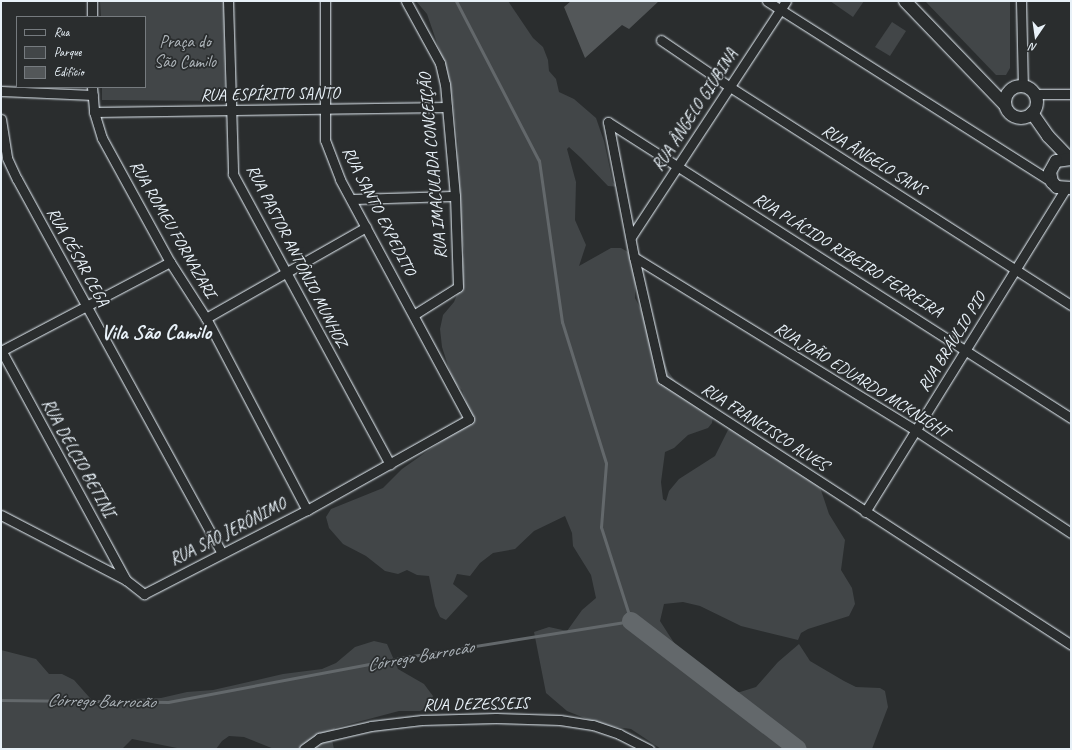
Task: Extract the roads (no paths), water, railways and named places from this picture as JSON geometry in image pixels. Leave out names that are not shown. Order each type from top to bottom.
[{"type":"main road","points":[[905,1],[988,86],[1005,105],[1010,114],[1028,115],[1070,158],[1054,164]]},
{"type":"main road","points":[[988,86],[1009,91],[1023,86],[1035,94],[1036,104],[1028,115]]},
{"type":"main road","points":[[1005,105],[1009,91]]},
{"type":"main road","points":[[1028,115],[1045,139],[1054,164],[1052,182],[1069,189]]},
{"type":"street","points":[[92,1],[92,16]]},
{"type":"street","name":"RUA PASTOR ANTÔNIO MUNHOZ","points":[[228,1],[229,110],[233,174],[390,464]]},
{"type":"street","name":"RUA SANTO EXPEDITO","points":[[325,1],[325,140],[366,227],[415,314],[470,419]]},
{"type":"street","name":"RUA IMACULADA CONCEIÇÃO","points":[[406,1],[440,63],[447,107],[455,196],[458,286],[415,314]]},
{"type":"street","points":[[767,1],[1052,182]]},
{"type":"street","name":"RUA ÂNGELO GIUBINA","points":[[631,237],[786,1]]},
{"type":"street","points":[[1021,1],[1023,86]]},
{"type":"street","name":"RUA ÂNGELO SANS","points":[[661,40],[730,87],[1071,305]]},
{"type":"street","points":[[1,91],[92,91]]},
{"type":"street","name":"RUA ROMEU FORNAZARI","points":[[92,91],[94,112],[102,138],[170,262],[206,318],[307,510]]},
{"type":"street","points":[[1035,94],[1071,94]]},
{"type":"street","name":"RUA ESPÍRITO SANTO","points":[[94,112],[447,107]]},
{"type":"street","name":"RUA CÉSAR CEGA","points":[[1,119],[7,158],[222,553]]},
{"type":"street","name":"RUA PLÁCIDO RIBEIRO FERREIRA","points":[[608,122],[677,167],[968,349],[1071,418]]},
{"type":"street","name":"RUA FRANCISCO ALVES","points":[[608,122],[634,257],[662,379],[1071,645]]},
{"type":"street","points":[[1030,167],[1054,164]]},
{"type":"street","name":"RUA BRÁULIO PIO","points":[[865,512],[914,430],[968,349],[1069,189]]},
{"type":"street","points":[[352,200],[455,196]]},
{"type":"street","points":[[206,318],[366,227]]},
{"type":"street","name":"RUA JOÃO EDUARDO MCKNIGHT","points":[[634,257],[914,430],[1071,533]]},
{"type":"street","points":[[1,351],[88,307],[170,262]]},
{"type":"street","name":"RUA DELCIO BETINI","points":[[1,351],[126,580]]},
{"type":"street","name":"RUA SÃO JERÔNIMO","points":[[1,515],[126,580],[144,594],[307,510],[470,419]]},
{"type":"street","name":"RUA DEZESSEIS","points":[[304,749],[319,738],[371,726],[422,720],[496,718],[560,720],[593,725],[636,746],[649,749]]},
{"type":"waterway","points":[[1,700],[168,702],[400,658],[631,621],[601,527],[606,463],[562,322],[539,161],[456,1]]},
{"type":"waterway","name":"Córrego Barrocão","points":[[631,621],[798,749]]},
{"type":"district","name":"Vila São Camilo","points":[[156,332]]},
{"type":"park label","name":"Praça do São Camilo","points":[[185,52]]}]
